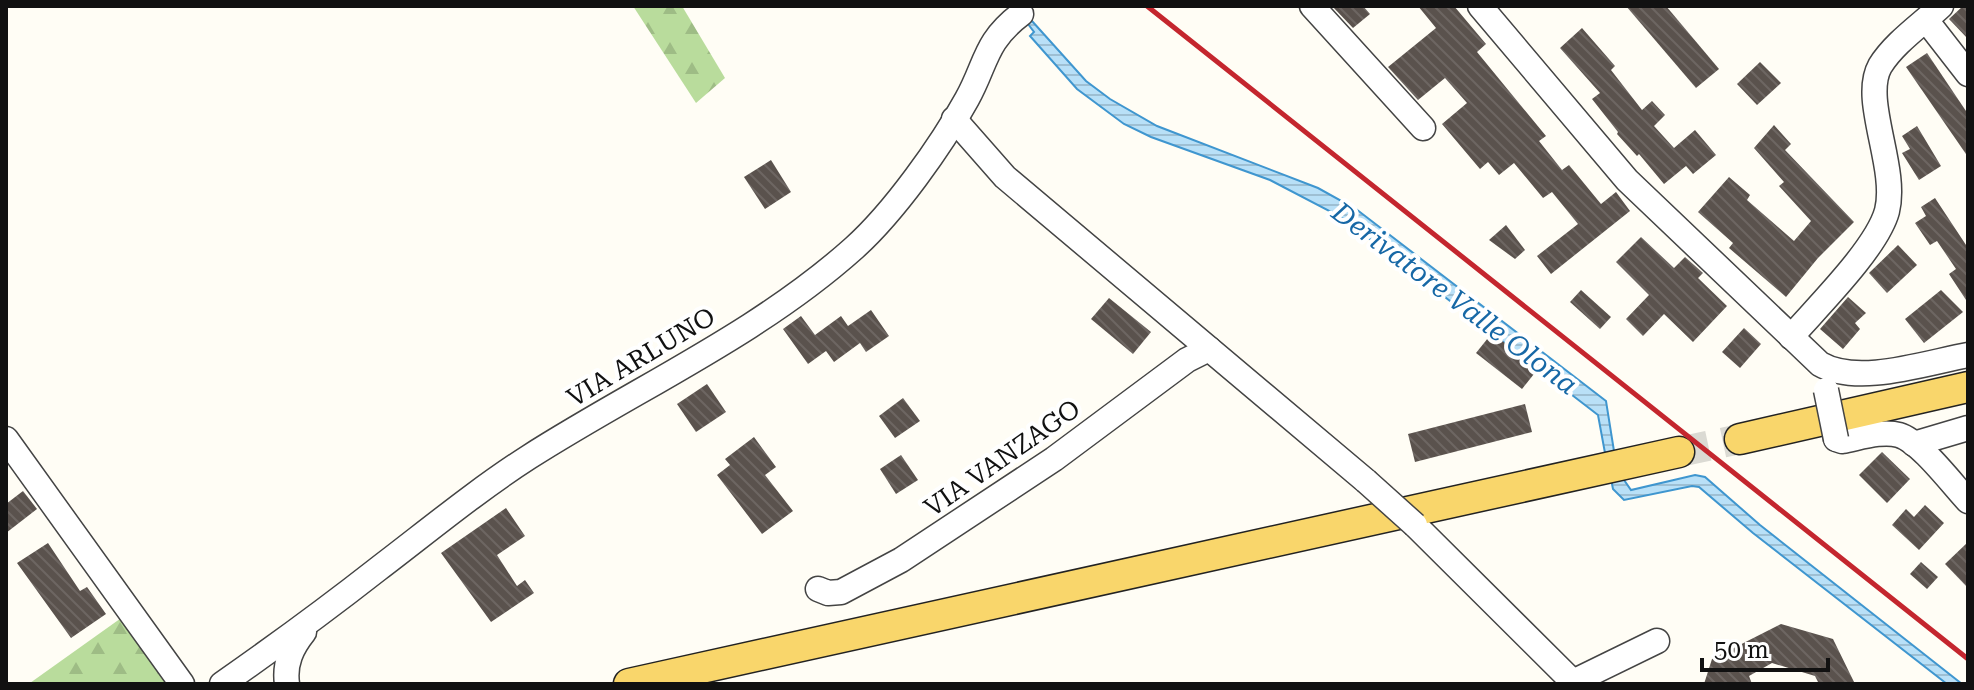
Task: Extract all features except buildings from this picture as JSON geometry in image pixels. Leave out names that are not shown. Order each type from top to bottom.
[{"type":"main road","points":[[1740,439],[1968,387]]},
{"type":"main road","points":[[629,684],[1679,452]]},
{"type":"street","points":[[1312,6],[1423,128]]},
{"type":"street","points":[[1480,6],[1627,180],[1812,357],[1828,380],[1836,439],[1901,435],[1914,444],[1968,501]]},
{"type":"street","points":[[1791,337],[1868,248],[1883,221],[1889,202],[1890,181],[1875,97],[1875,79],[1888,56],[1934,13],[1968,74]]},
{"type":"street","name":"VIA ARLUNO","points":[[222,684],[526,459],[758,320],[820,276],[874,228],[907,188],[968,97],[984,58],[1002,28],[1021,14]]},
{"type":"street","points":[[954,119],[1005,177],[1366,481],[1579,683],[1660,648]]},
{"type":"street","name":"VIA VANZAGO","points":[[818,589],[828,593],[850,589],[901,560],[1054,459],[1187,360],[1209,349]]},
{"type":"street","points":[[1828,380],[1968,355]]},
{"type":"street","points":[[1914,444],[1968,428]]},
{"type":"street","points":[[6,439],[182,684]]},
{"type":"street","points":[[287,684],[288,660],[294,645],[319,615]]},
{"type":"green space","points":[[633,6],[682,6],[725,78],[696,103]]},
{"type":"green space","points":[[124,616],[173,684],[30,683]]},
{"type":"water","name":"Derivatore Valle Olona","points":[[1032,21],[1086,81],[1110,99],[1157,126],[1318,188],[1356,209],[1606,401],[1614,451],[1605,453],[1598,415],[1341,217],[1270,180],[1151,137],[1124,124],[1077,89],[1030,36],[1034,32],[1028,24]]},
{"type":"water","points":[[1695,475],[1705,477],[1760,525],[1962,684],[1947,684],[1753,533],[1699,487],[1624,500],[1613,489],[1611,479],[1622,477],[1631,490]]},
{"type":"tunnel","points":[[1679,452],[1740,439]]},
{"type":"railway","points":[[1147,6],[1968,659]]}]
